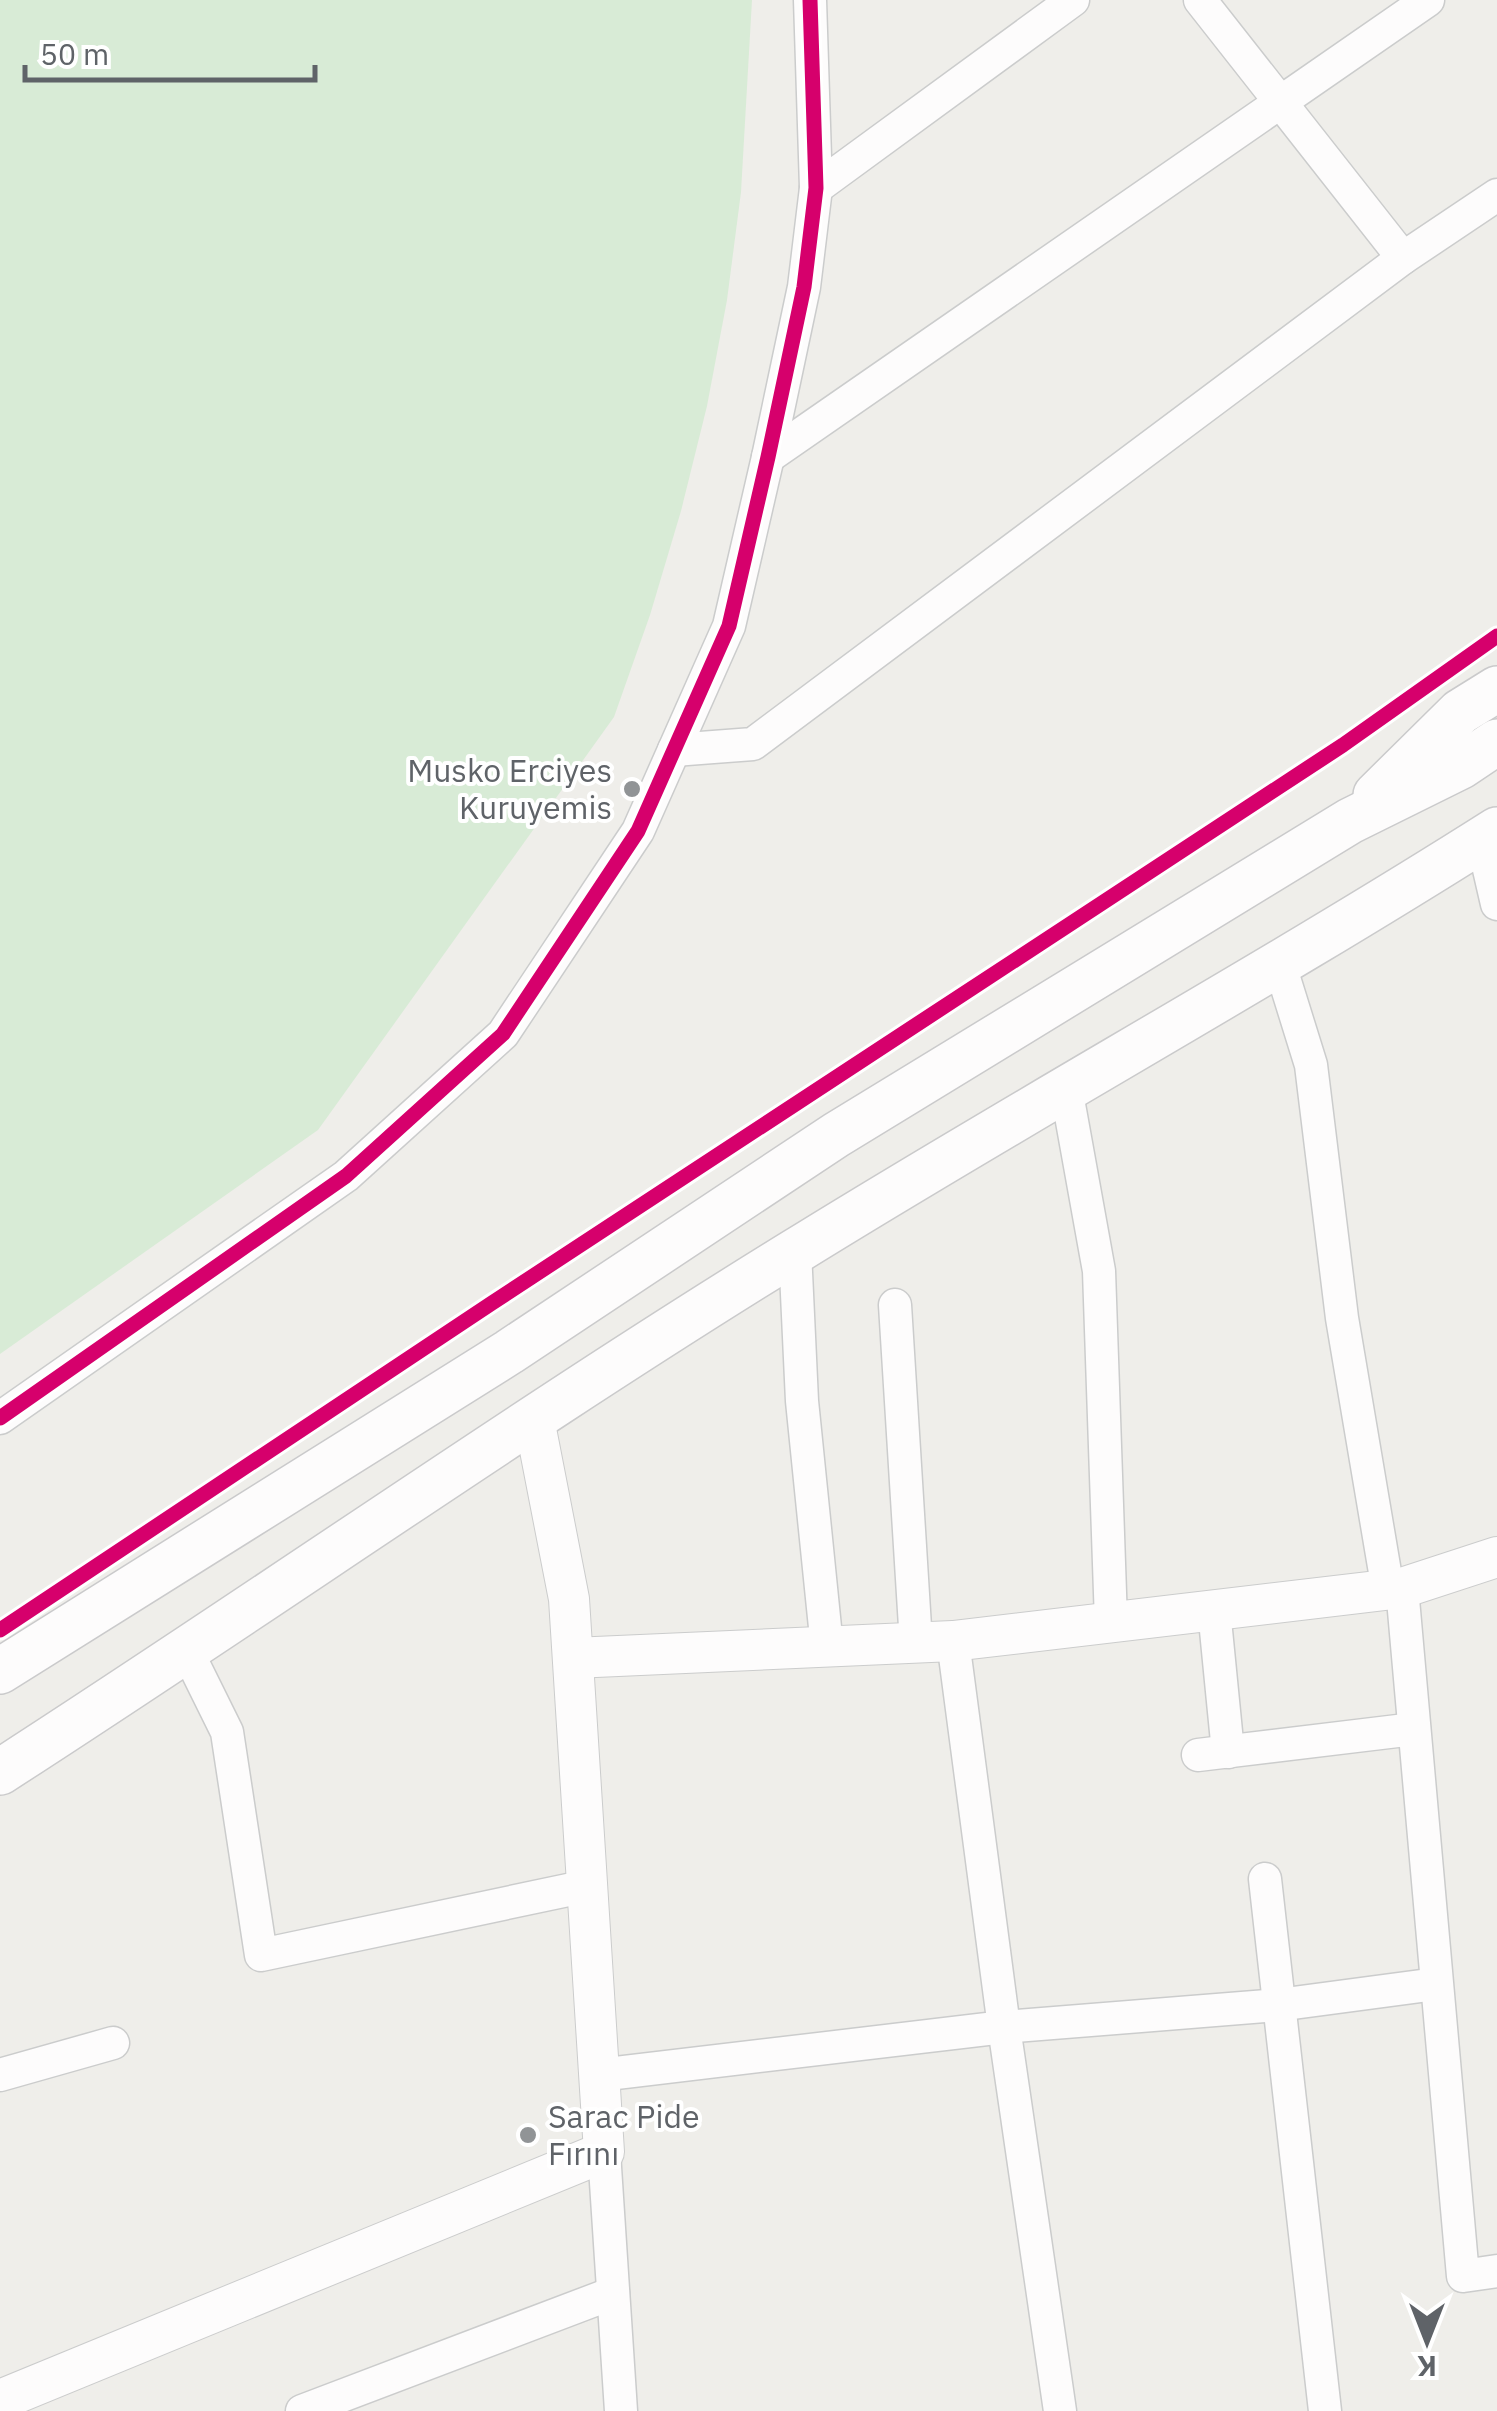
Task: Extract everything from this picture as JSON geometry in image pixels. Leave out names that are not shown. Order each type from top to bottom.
[{"type":"main road","points":[[1350,821],[1460,712],[1497,689]]},
{"type":"main road","points":[[0,1671],[509,1352],[836,1135],[1350,821],[1461,766],[1497,742]]},
{"type":"main road","points":[[0,1772],[188,1651],[534,1418],[795,1251],[1490,834]]},
{"type":"street","points":[[0,1418],[346,1176],[504,1034],[638,831],[729,626],[804,287],[816,188],[810,0]]},
{"type":"street","points":[[816,188],[1074,0]]},
{"type":"street","points":[[1200,0],[1403,258]]},
{"type":"street","points":[[768,457],[1428,0]]},
{"type":"street","points":[[674,750],[753,744],[1403,258],[1497,194]]},
{"type":"street","points":[[1490,834],[1497,904]]},
{"type":"street","points":[[1279,962],[1311,1065],[1342,1318],[1395,1589],[1414,1729],[1463,2276],[1497,2272]]},
{"type":"street","points":[[1066,1088],[1099,1271],[1111,1622]]},
{"type":"street","points":[[795,1251],[802,1400],[827,1647]]},
{"type":"street","points":[[895,1305],[934,1642],[1004,2027],[1060,2411]]},
{"type":"street","points":[[534,1418],[569,1598],[621,2411]]},
{"type":"street","points":[[573,1658],[934,1642],[1395,1589],[1497,1557]]},
{"type":"street","points":[[1214,1610],[1213,1753],[1414,1729]]},
{"type":"street","points":[[188,1651],[227,1732],[261,1954],[587,1886]]},
{"type":"street","points":[[1265,1880],[1325,2411]]},
{"type":"street","points":[[600,2075],[1004,2027],[1278,2005],[1436,1984]]},
{"type":"street","points":[[0,2075],[113,2043]]},
{"type":"street","points":[[0,2400],[604,2152]]},
{"type":"street","points":[[302,2411],[613,2293]]},
{"type":"green space","points":[[0,0],[752,0],[741,192],[727,300],[707,406],[650,615],[614,717],[318,1130],[0,1354]]},
{"type":"cycle path","points":[[0,1418],[346,1176],[503,1034],[638,831],[729,626],[804,287],[816,188],[810,0]]},
{"type":"cycle path","points":[[0,1630],[1343,745],[1497,636]]},
{"type":"place","name":"Musko Erciyes Kuruyemis","points":[[632,789]]},
{"type":"place","name":"Sarac Pide Fırını","points":[[528,2135]]}]
